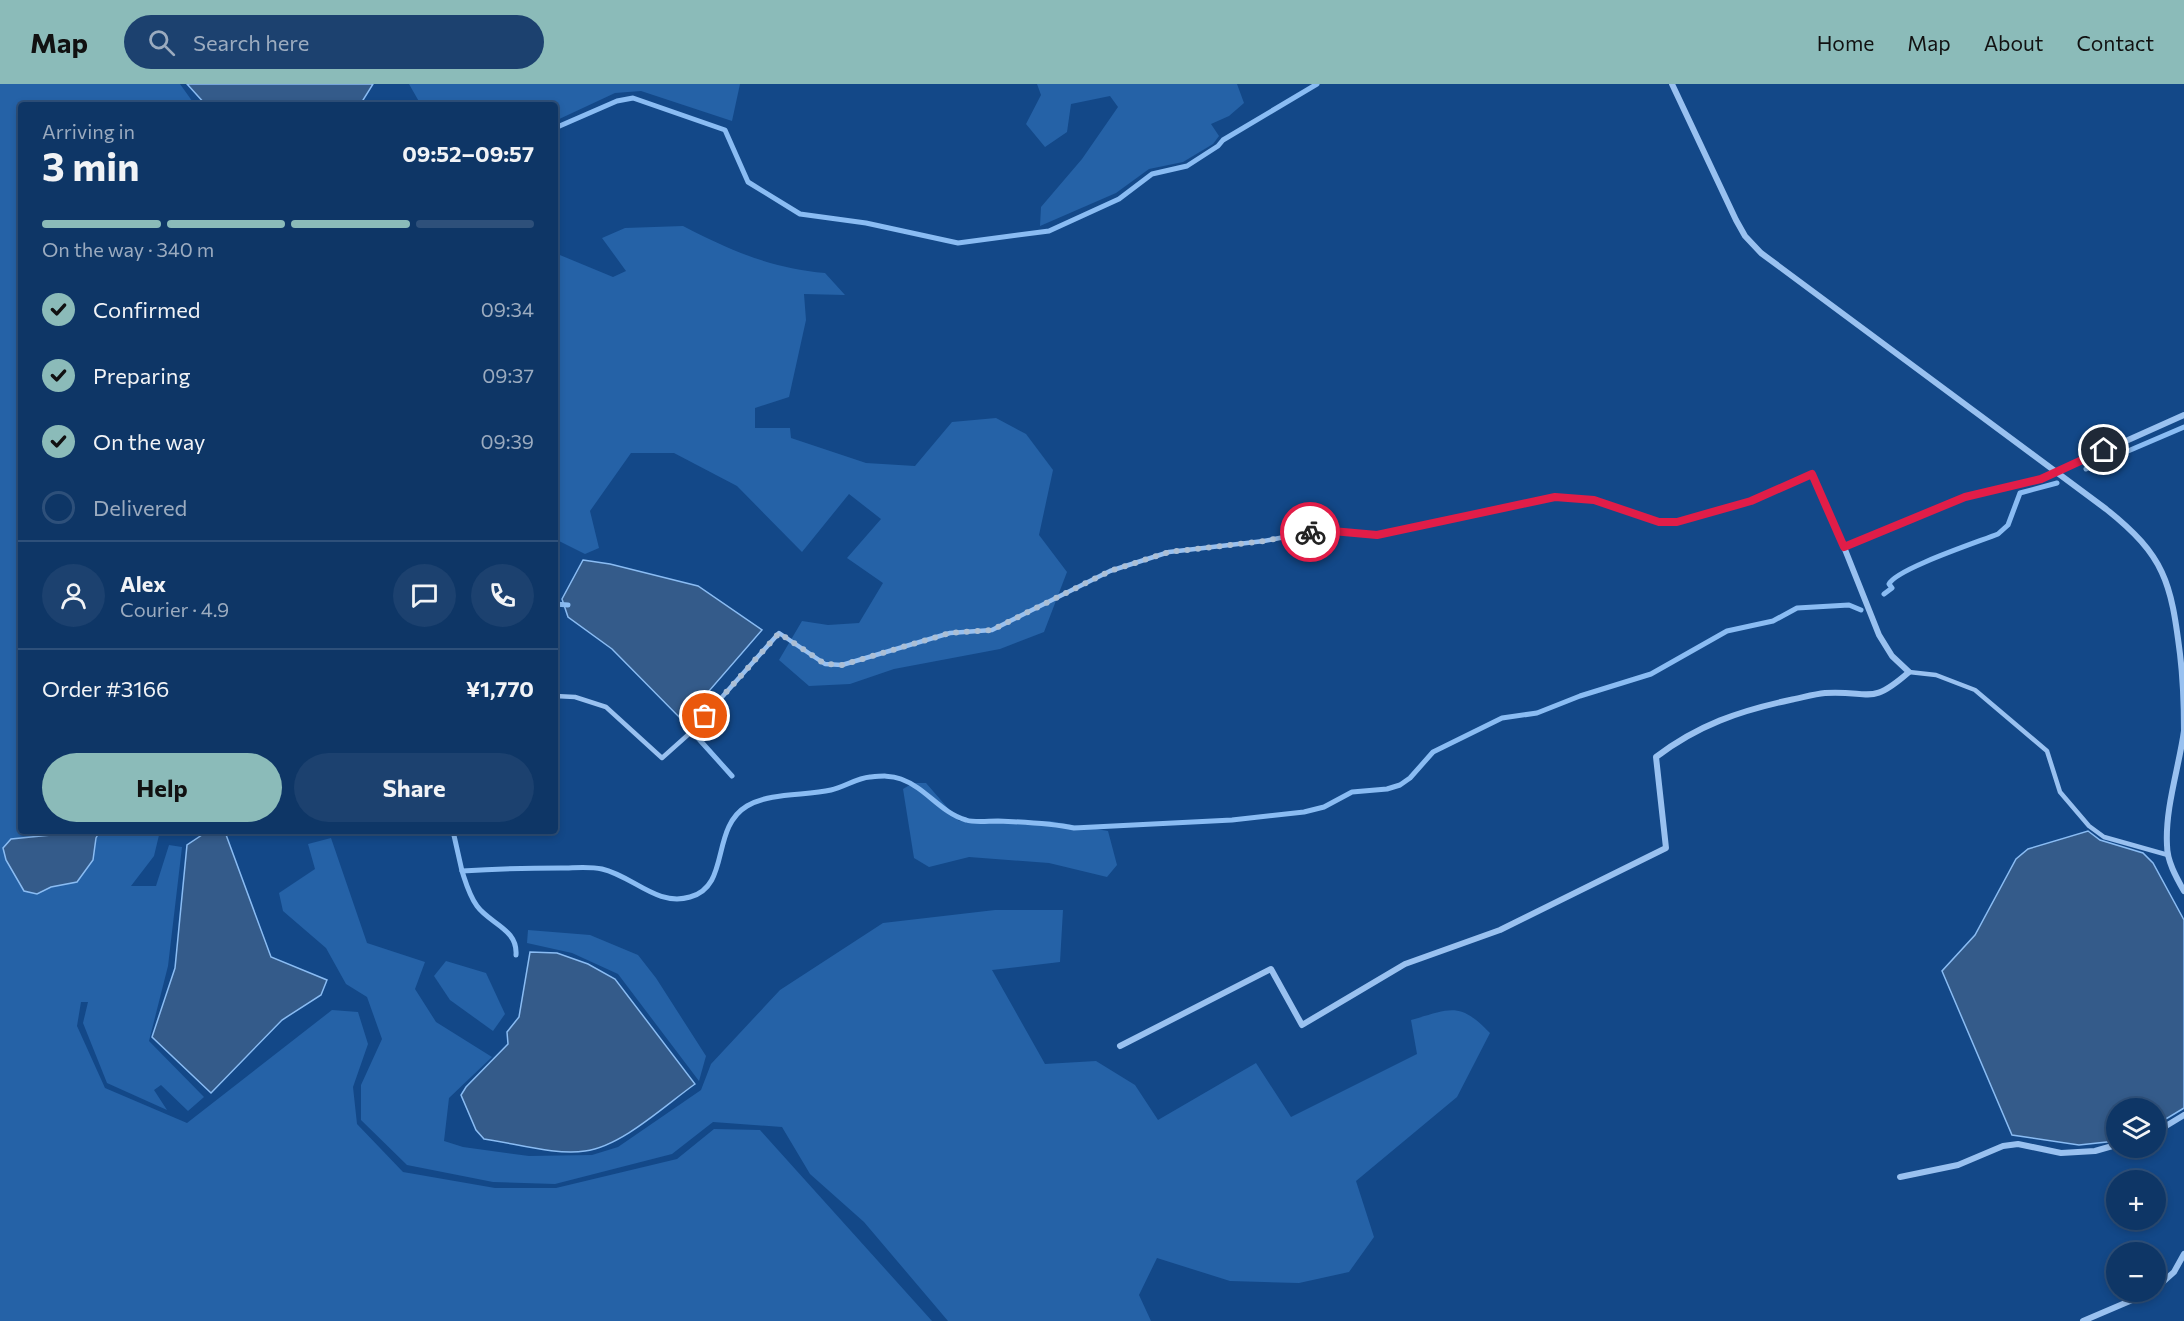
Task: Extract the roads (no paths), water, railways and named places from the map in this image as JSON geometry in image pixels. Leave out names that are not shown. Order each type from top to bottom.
[{"type":"street","points":[[1672,84],[1736,220],[1745,236],[1761,253],[2136,533],[2165,577],[2174,602],[2183,682],[2184,730],[2166,844],[2168,855],[2184,891]]},
{"type":"street","points":[[1119,1046],[1271,969],[1302,1025],[1405,964],[1500,930],[1666,848],[1656,757],[1671,746],[1741,711],[1825,693],[1870,696],[1888,690],[1909,672],[1892,656],[1879,635],[1844,547],[1965,497],[2041,479],[2184,415]]},
{"type":"street","points":[[2166,1126],[2184,1115]]},
{"type":"street","points":[[1900,1177],[1958,1165],[2003,1146],[2018,1144],[2061,1153],[2095,1151],[2106,1148]]},
{"type":"street","points":[[2166,1279],[2174,1272],[2184,1254]]},
{"type":"street","points":[[2083,1321],[2128,1302]]},
{"type":"lane","points":[[558,696],[575,697],[606,707],[662,759],[690,733],[779,633],[825,664],[842,665],[950,633],[992,630],[1110,571],[1169,552],[1264,541],[1321,530],[1377,535],[1555,497],[1594,500],[1659,522],[1677,522],[1751,501],[1812,474],[1844,547]]},
{"type":"lane","points":[[1909,672],[1936,675],[1975,690],[2047,751],[2060,792],[2089,826],[2104,837],[2168,855]]},
{"type":"waterway","points":[[558,127],[617,101],[633,98],[725,130],[748,182],[800,214],[866,223],[958,243],[1049,231],[1119,199],[1152,174],[1187,166],[1218,146],[1223,140],[1317,84]]},
{"type":"waterway","points":[[2086,469],[2184,427]]},
{"type":"waterway","points":[[1884,594],[1892,588],[1889,584],[1906,571],[1998,534],[2008,525],[2020,493],[2057,483]]},
{"type":"waterway","points":[[558,604],[568,605]]},
{"type":"waterway","points":[[454,834],[462,871],[597,868],[613,873],[656,894],[678,899],[703,891],[711,881],[728,828],[747,806],[777,796],[831,790],[870,777],[890,776],[901,779],[918,788],[957,817],[973,821],[1027,822],[1074,828],[1232,820],[1304,812],[1324,807],[1352,792],[1387,789],[1400,785],[1410,778],[1433,752],[1502,718],[1537,713],[1580,696],[1651,674],[1727,631],[1773,621],[1797,608],[1849,605],[1861,610]]},
{"type":"waterway","points":[[681,716],[686,727]]},
{"type":"waterway","points":[[697,737],[732,776]]},
{"type":"waterway","points":[[462,871],[474,902],[513,939],[516,955]]}]
